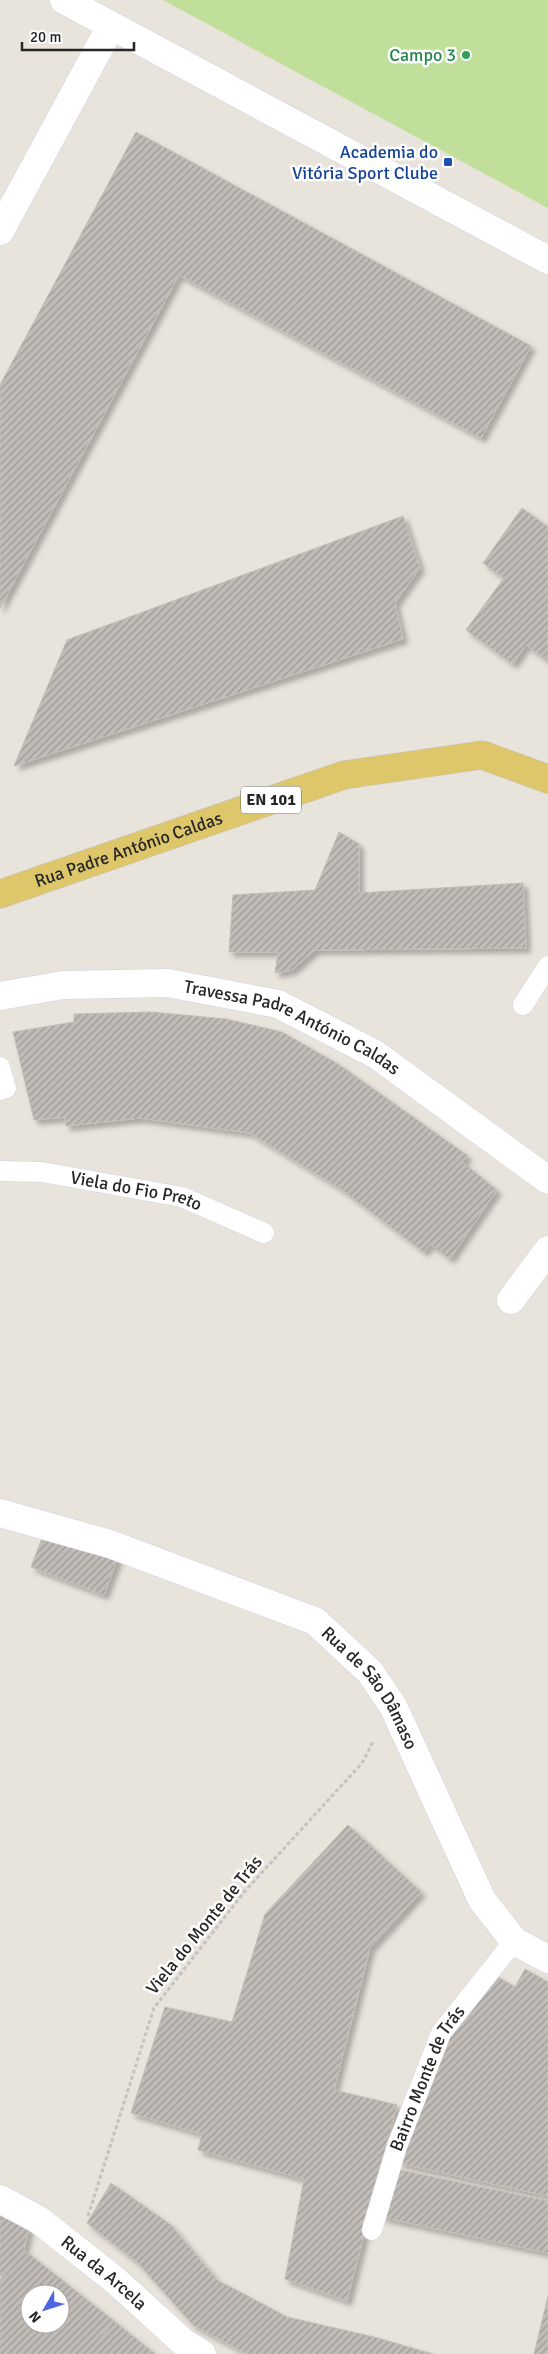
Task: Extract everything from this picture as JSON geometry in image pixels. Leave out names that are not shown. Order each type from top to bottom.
[{"type":"main road","name":"Rua Padre António Caldas","points":[[0,894],[344,775],[482,755],[548,779]]},
{"type":"street","points":[[64,0],[548,260]]},
{"type":"street","points":[[0,231],[112,26]]},
{"type":"street","name":"Travessa Padre António Caldas","points":[[0,996],[63,986],[168,983],[278,1004],[375,1054],[548,1180]]},
{"type":"street","points":[[511,1300],[548,1250]]},
{"type":"street","name":"Rua de São Dâmaso","points":[[0,1513],[110,1544],[315,1621],[370,1672],[393,1706],[482,1900],[514,1941],[548,1959]]},
{"type":"street","name":"Rua da Arcela","points":[[0,2199],[39,2220],[116,2281],[183,2342],[202,2354]]},
{"type":"lane","points":[[523,1005],[548,966]]},
{"type":"lane","points":[[0,1067],[6,1088],[0,1090]]},
{"type":"lane","name":"Viela do Fio Preto","points":[[0,1171],[42,1172],[182,1197],[264,1233]]},
{"type":"lane","name":"Bairro Monte de Trás","points":[[372,2230],[397,2146],[441,2033],[514,1941]]},
{"type":"path","name":"Viela do Monte de Trás","points":[[77,2250],[154,2008],[245,1891],[362,1763],[393,1706]]},
{"type":"green space","points":[[163,0],[548,0],[548,208]]},
{"type":"building","points":[[136,132],[531,346],[481,438],[179,275],[0,608],[0,385]]},
{"type":"building","points":[[522,508],[548,527],[548,661],[526,645],[513,664],[466,630],[504,578],[483,563]]},
{"type":"building","points":[[403,516],[420,568],[395,603],[403,639],[14,766],[67,640]]},
{"type":"building","points":[[339,832],[359,844],[359,893],[523,883],[526,948],[315,950],[292,970],[275,973],[278,952],[229,952],[233,895],[315,890]]},
{"type":"building","points":[[151,1012],[226,1019],[282,1032],[338,1064],[468,1156],[462,1162],[497,1190],[450,1259],[430,1244],[424,1252],[341,1189],[250,1133],[140,1118],[66,1126],[65,1117],[34,1120],[13,1032],[74,1022],[74,1014]]},
{"type":"building","points":[[46,1528],[119,1555],[104,1595],[31,1567]]},
{"type":"building","points":[[348,1825],[421,1892],[370,1948],[334,2090],[397,2105],[347,2301],[285,2279],[304,2179],[198,2150],[202,2134],[131,2113],[165,2007],[232,2022],[265,1914]]},
{"type":"building","points":[[525,1969],[548,1982],[548,2196],[398,2163],[451,2030],[493,1974],[515,1987]]},
{"type":"building","points":[[395,2169],[548,2201],[548,2253],[381,2217]]},
{"type":"building","points":[[111,2183],[171,2225],[217,2280],[287,2317],[374,2337],[433,2354],[247,2354],[193,2325],[138,2263],[87,2223]]},
{"type":"building","points":[[0,2216],[29,2228],[24,2250],[3,2277],[0,2276]]},
{"type":"building","points":[[24,2250],[67,2284],[20,2284],[20,2334],[70,2334],[70,2286],[114,2321],[88,2354],[0,2354],[0,2280]]},
{"type":"building","points":[[548,2296],[548,2354],[534,2354],[540,2329]]},
{"type":"building","points":[[114,2321],[155,2354],[88,2354]]},
{"type":"place","name":"Campo 3","points":[[466,55]]},
{"type":"place","name":"Academia do Vitória Sport Clube","points":[[448,162]]}]
